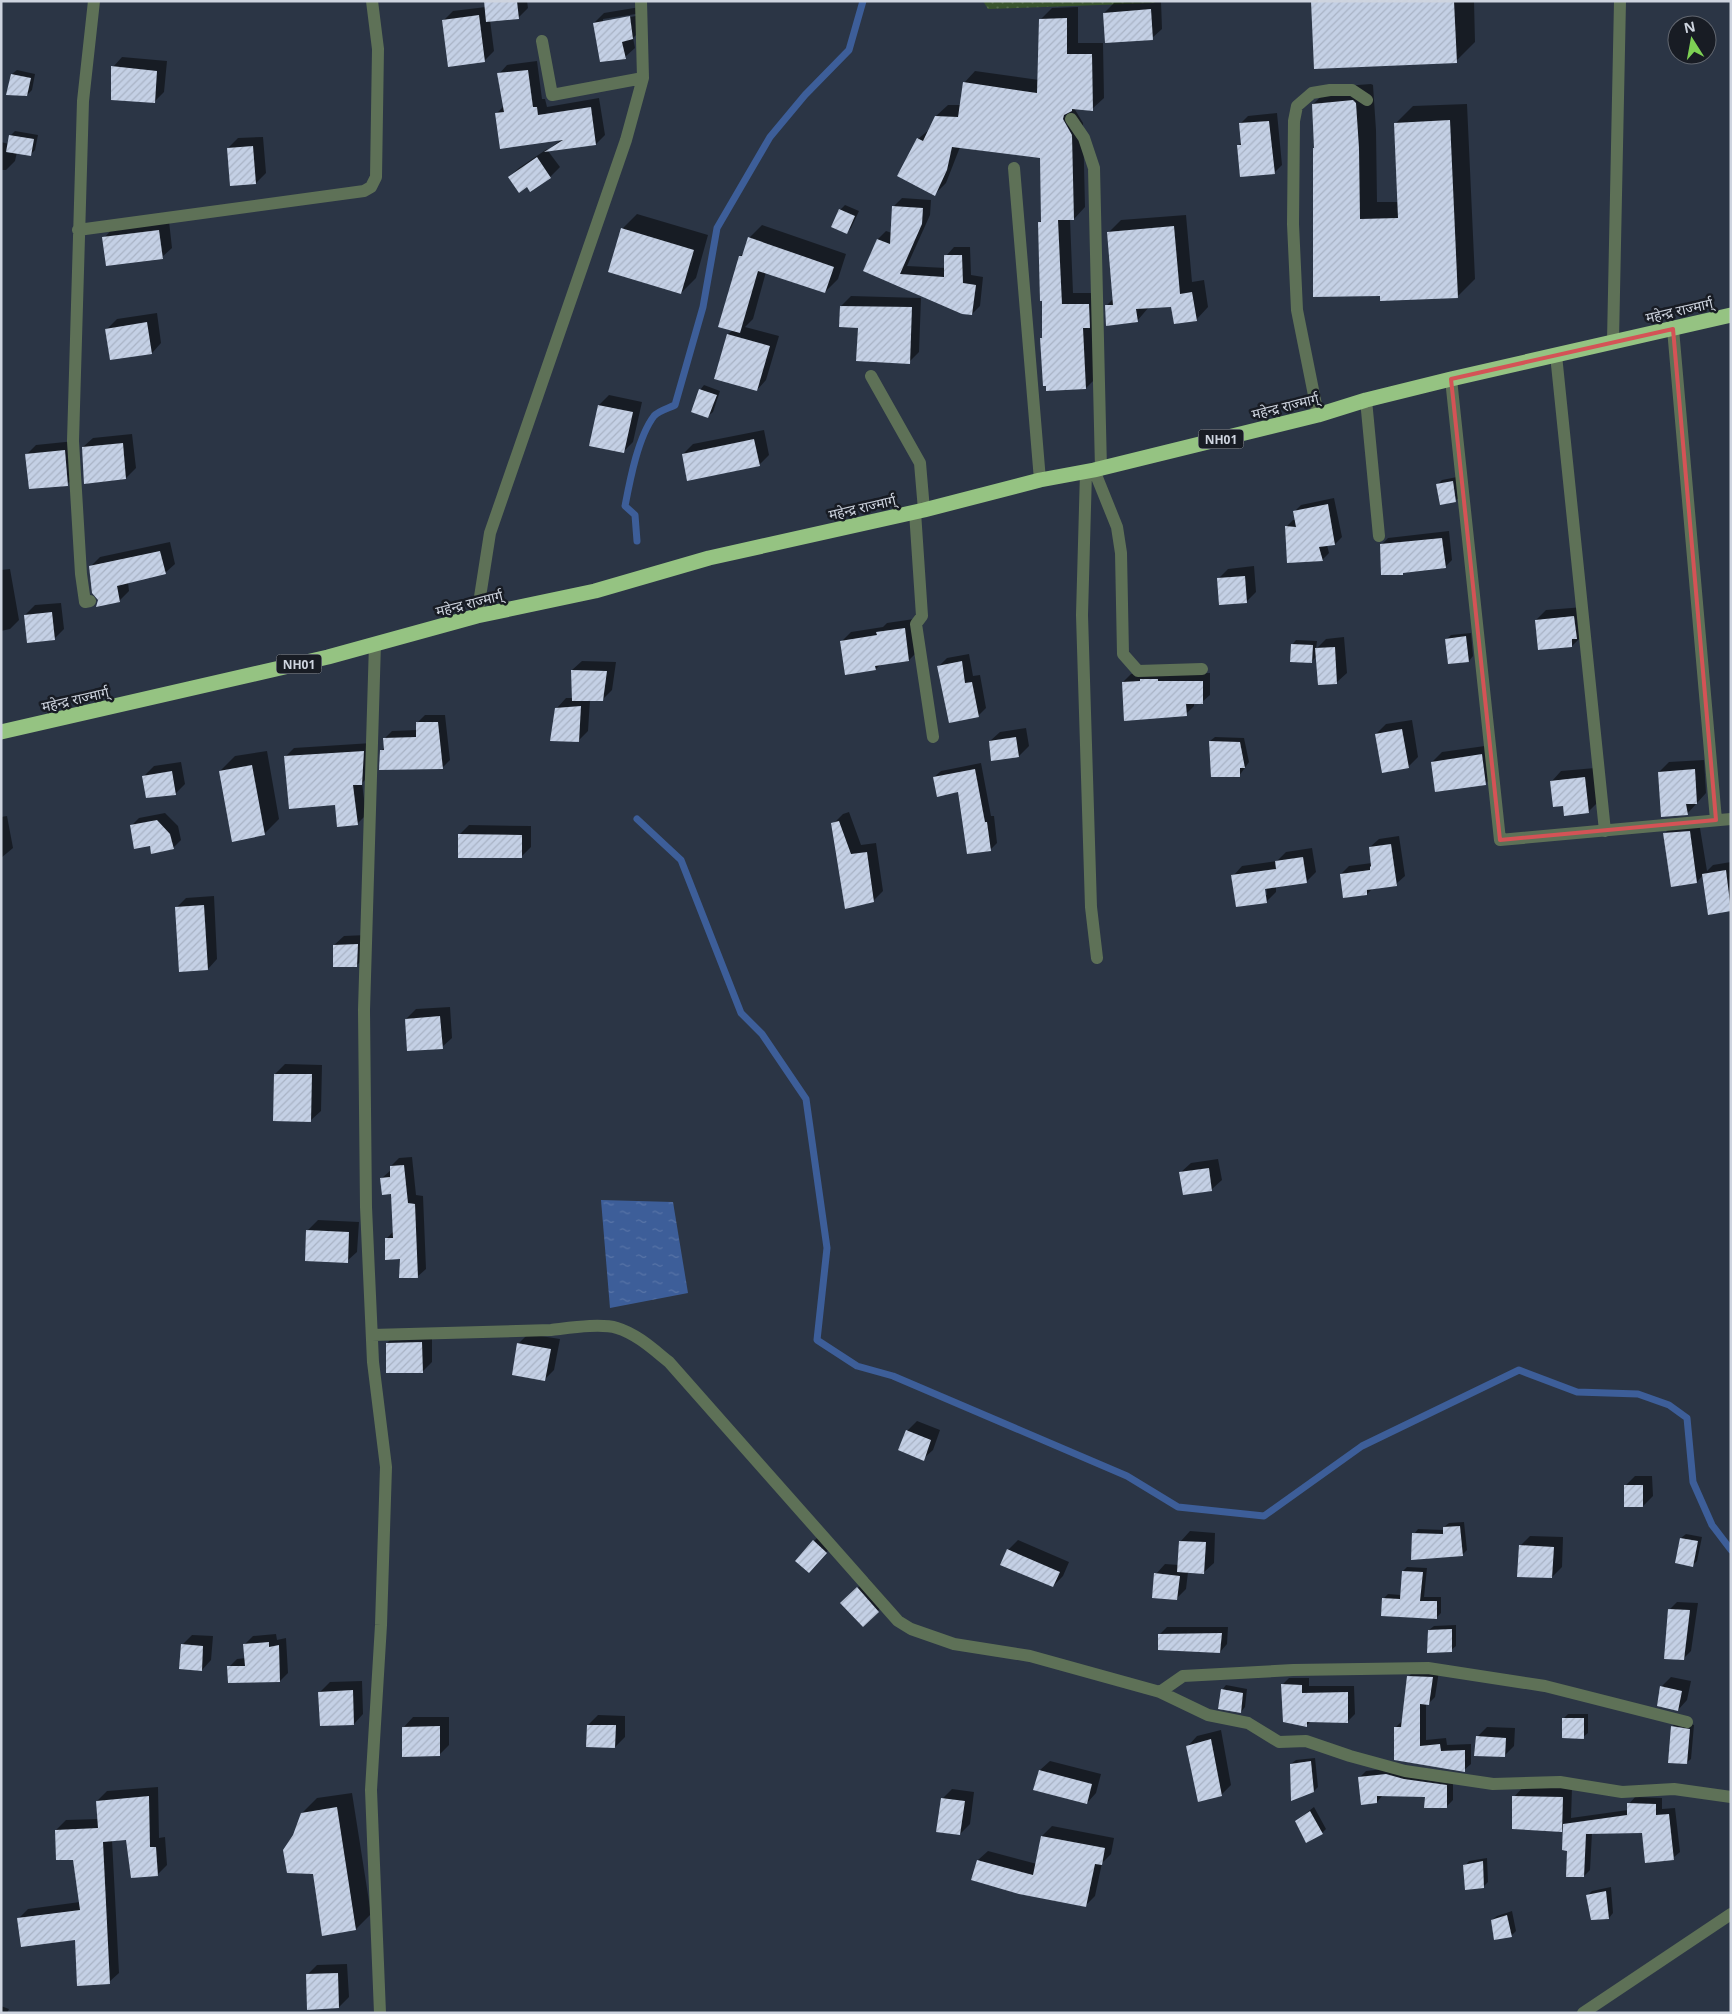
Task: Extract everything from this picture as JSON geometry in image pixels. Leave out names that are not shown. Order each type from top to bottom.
[{"type":"highway","name":"महेन्द्र राज्मार्ग्","points":[[1,732],[328,657],[477,616],[595,591],[710,558],[919,511],[1040,480],[1094,471],[1451,379],[1731,315]]},
{"type":"street","points":[[90,602],[85,602],[81,574],[73,441],[82,102],[94,1]]},
{"type":"street","points":[[78,230],[364,192],[371,187],[376,177],[378,49],[372,1]]},
{"type":"street","points":[[477,616],[490,533],[626,140],[642,78],[640,1]]},
{"type":"street","points":[[1613,341],[1620,1]]},
{"type":"street","points":[[542,41],[552,95],[642,78]]},
{"type":"street","points":[[1318,414],[1297,310],[1292,224],[1294,121],[1298,106],[1312,93],[1330,90],[1352,90],[1367,100]]},
{"type":"street","points":[[1071,119],[1084,138],[1094,168],[1094,471],[1082,615],[1092,907],[1097,958]]},
{"type":"street","points":[[1014,168],[1040,480]]},
{"type":"street","points":[[1673,329],[1716,820]]},
{"type":"street","points":[[1556,355],[1605,831]]},
{"type":"street","points":[[871,376],[920,463],[919,511],[922,616],[916,624],[934,737]]},
{"type":"street","points":[[1451,379],[1500,840],[1731,819]]},
{"type":"street","points":[[1366,400],[1379,536]]},
{"type":"street","points":[[1094,471],[1117,527],[1120,544],[1123,654],[1138,671],[1202,669]]},
{"type":"street","points":[[376,644],[364,1010],[366,1207],[373,1362],[386,1467],[381,1625],[371,1790],[380,2013]]},
{"type":"street","points":[[372,1335],[551,1330],[578,1326],[617,1328],[639,1339],[670,1362],[898,1621],[911,1629],[954,1644],[1030,1656],[1160,1692],[1208,1715],[1248,1723],[1279,1742],[1306,1741],[1350,1756],[1405,1771],[1493,1784],[1560,1782],[1622,1792],[1674,1789],[1731,1796]]},
{"type":"street","points":[[1160,1692],[1183,1676],[1293,1670],[1428,1668],[1545,1686],[1687,1722]]},
{"type":"street","points":[[1582,2013],[1731,1914]]},
{"type":"highlighted area","points":[[1673,329],[1716,820],[1500,840],[1451,379]]},
{"type":"green space","points":[[983,1],[1155,1],[1155,3],[988,9]]},
{"type":"water","points":[[601,1200],[673,1202],[688,1293],[610,1308]]},
{"type":"building","points":[[484,1],[517,1],[519,19],[486,22]]},
{"type":"building","points":[[1311,1],[1454,1],[1457,63],[1314,69]]},
{"type":"building","points":[[1151,9],[1153,40],[1105,43],[1103,13]]},
{"type":"building","points":[[479,15],[485,62],[448,67],[442,20]]},
{"type":"building","points":[[630,16],[633,39],[622,42],[626,59],[600,62],[593,23]]},
{"type":"building","points":[[1067,18],[1067,54],[1092,54],[1093,111],[1072,109],[1072,111],[1064,115],[1063,119],[1072,135],[1074,220],[1058,220],[1062,304],[1089,304],[1090,328],[1083,328],[1086,389],[1046,391],[1046,386],[1043,386],[1040,338],[1042,338],[1042,301],[1040,301],[1038,222],[1041,222],[1040,158],[952,147],[947,170],[935,196],[897,176],[917,138],[923,141],[935,116],[958,117],[963,82],[1037,93],[1039,19]]},
{"type":"building","points":[[111,66],[157,71],[155,103],[111,100]]},
{"type":"building","points":[[528,70],[533,107],[537,107],[538,115],[591,107],[596,145],[544,152],[563,140],[500,149],[495,113],[504,112],[497,73]]},
{"type":"building","points":[[11,74],[31,78],[27,96],[6,95]]},
{"type":"building","points":[[1353,100],[1356,103],[1359,148],[1360,219],[1398,218],[1394,123],[1450,120],[1458,298],[1380,301],[1380,296],[1313,297],[1314,148],[1312,104]]},
{"type":"building","points":[[1269,121],[1275,174],[1240,177],[1237,145],[1241,145],[1239,123]]},
{"type":"building","points":[[9,135],[34,139],[31,156],[6,152]]},
{"type":"building","points":[[253,146],[256,184],[230,186],[227,148]]},
{"type":"building","points":[[537,157],[551,178],[530,192],[527,187],[519,193],[508,177]]},
{"type":"building","points":[[892,206],[923,208],[922,224],[900,274],[944,277],[944,255],[962,255],[963,283],[976,285],[972,315],[962,314],[863,271],[877,239],[890,244]]},
{"type":"building","points":[[839,209],[855,216],[847,234],[831,227]]},
{"type":"building","points":[[1174,226],[1180,294],[1192,292],[1197,321],[1174,324],[1171,307],[1136,309],[1138,322],[1106,326],[1105,305],[1113,305],[1107,232]]},
{"type":"building","points":[[621,228],[694,250],[681,294],[608,272]]},
{"type":"building","points":[[159,230],[163,259],[106,266],[102,237]]},
{"type":"building","points":[[748,237],[834,267],[825,293],[758,271],[740,333],[718,327],[739,256],[742,256]]},
{"type":"building","points":[[840,306],[912,307],[910,364],[856,361],[858,328],[839,327]]},
{"type":"building","points":[[147,322],[152,354],[110,360],[105,329]]},
{"type":"building","points":[[727,334],[770,346],[757,391],[714,379]]},
{"type":"building","points":[[699,389],[717,395],[708,418],[691,412]]},
{"type":"building","points":[[598,405],[633,412],[624,453],[589,446]]},
{"type":"building","points":[[754,439],[760,466],[687,481],[682,454]]},
{"type":"building","points":[[123,443],[126,479],[84,484],[82,447]]},
{"type":"building","points":[[65,450],[68,486],[29,489],[25,454]]},
{"type":"building","points":[[1453,481],[1456,502],[1440,505],[1436,484]]},
{"type":"building","points":[[1328,504],[1335,545],[1319,547],[1323,561],[1287,563],[1285,526],[1296,527],[1293,511]]},
{"type":"building","points":[[1442,538],[1446,568],[1403,573],[1403,575],[1381,575],[1380,544]]},
{"type":"building","points":[[160,551],[166,574],[117,586],[120,602],[96,607],[98,600],[92,593],[89,566]]},
{"type":"building","points":[[1245,576],[1247,603],[1219,605],[1217,578]]},
{"type":"building","points":[[52,612],[55,640],[27,643],[24,615]]},
{"type":"building","points":[[1574,616],[1577,639],[1572,639],[1572,647],[1538,650],[1535,620]]},
{"type":"building","points":[[905,628],[909,661],[875,666],[876,670],[845,675],[840,641],[877,635],[876,632]]},
{"type":"building","points":[[1466,636],[1469,662],[1448,664],[1445,639]]},
{"type":"building","points":[[1291,644],[1313,645],[1312,663],[1290,662]]},
{"type":"building","points":[[1335,647],[1337,684],[1318,685],[1315,648]]},
{"type":"building","points":[[962,661],[965,683],[972,682],[979,717],[949,723],[937,666]]},
{"type":"building","points":[[571,670],[607,671],[603,701],[572,701]]},
{"type":"building","points":[[1140,679],[1203,681],[1203,704],[1186,704],[1187,716],[1124,721],[1122,682],[1140,681]]},
{"type":"building","points":[[581,706],[579,742],[550,741],[555,708]]},
{"type":"building","points":[[416,722],[438,722],[443,769],[379,770],[380,750],[384,750],[383,738],[416,737]]},
{"type":"building","points":[[1402,729],[1409,768],[1382,773],[1375,734]]},
{"type":"building","points":[[1016,737],[1019,757],[991,761],[989,741]]},
{"type":"building","points":[[1209,741],[1240,742],[1245,768],[1240,768],[1240,777],[1211,777]]},
{"type":"building","points":[[364,751],[362,785],[353,785],[358,825],[337,827],[335,805],[289,809],[284,756]]},
{"type":"building","points":[[1482,754],[1486,785],[1435,792],[1431,762]]},
{"type":"building","points":[[252,765],[265,835],[232,842],[219,771]]},
{"type":"building","points":[[975,769],[985,822],[987,822],[991,851],[967,854],[958,792],[937,797],[933,777]]},
{"type":"building","points":[[1695,769],[1697,804],[1686,804],[1688,815],[1661,817],[1658,772]]},
{"type":"building","points":[[172,771],[176,795],[146,798],[142,776]]},
{"type":"building","points":[[1585,777],[1589,813],[1564,816],[1563,806],[1553,807],[1550,781]]},
{"type":"building","points":[[157,820],[170,834],[174,849],[151,854],[150,846],[134,849],[130,825]]},
{"type":"building","points":[[839,821],[851,854],[867,852],[874,902],[845,909],[831,823]]},
{"type":"building","points":[[1690,831],[1697,883],[1671,887],[1663,833]]},
{"type":"building","points":[[458,834],[522,835],[522,858],[458,858]]},
{"type":"building","points":[[1391,844],[1397,886],[1367,890],[1367,895],[1343,898],[1340,874],[1370,870],[1369,847]]},
{"type":"building","points":[[1303,857],[1307,883],[1265,889],[1267,903],[1236,907],[1231,875],[1276,869],[1275,861]]},
{"type":"building","points":[[1726,870],[1731,911],[1708,915],[1702,874]]},
{"type":"building","points":[[204,905],[208,970],[179,972],[175,907]]},
{"type":"building","points":[[358,944],[357,967],[333,967],[333,945]]},
{"type":"building","points":[[440,1016],[443,1049],[407,1051],[405,1019]]},
{"type":"building","points":[[274,1074],[312,1074],[311,1122],[273,1121]]},
{"type":"building","points":[[404,1165],[408,1203],[415,1204],[418,1278],[399,1278],[400,1259],[385,1260],[385,1238],[393,1238],[391,1194],[382,1195],[380,1178],[390,1177],[390,1166]]},
{"type":"building","points":[[1209,1168],[1212,1191],[1183,1195],[1179,1172]]},
{"type":"building","points":[[306,1230],[349,1232],[348,1263],[305,1261]]},
{"type":"building","points":[[422,1342],[423,1373],[386,1373],[386,1343]]},
{"type":"building","points":[[517,1343],[551,1349],[545,1381],[512,1375]]},
{"type":"building","points":[[906,1430],[931,1440],[924,1461],[898,1450]]},
{"type":"building","points":[[1624,1485],[1643,1485],[1643,1507],[1624,1507]]},
{"type":"building","points":[[1460,1526],[1463,1556],[1411,1560],[1412,1533],[1443,1534],[1443,1527]]},
{"type":"building","points":[[1680,1538],[1698,1541],[1693,1567],[1675,1563]]},
{"type":"building","points":[[813,1540],[827,1553],[809,1573],[795,1561]]},
{"type":"building","points":[[1179,1541],[1206,1542],[1204,1574],[1177,1572]]},
{"type":"building","points":[[1519,1545],[1554,1547],[1552,1578],[1517,1577]]},
{"type":"building","points":[[1007,1549],[1060,1572],[1053,1587],[1000,1565]]},
{"type":"building","points":[[1402,1571],[1423,1572],[1420,1601],[1437,1601],[1437,1619],[1381,1616],[1382,1598],[1400,1599]]},
{"type":"building","points":[[1154,1573],[1180,1576],[1177,1600],[1152,1598]]},
{"type":"building","points":[[857,1587],[879,1612],[863,1627],[840,1603]]},
{"type":"building","points":[[1668,1609],[1690,1610],[1684,1660],[1664,1659]]},
{"type":"building","points":[[1452,1629],[1452,1652],[1427,1653],[1428,1630]]},
{"type":"building","points":[[1222,1633],[1220,1653],[1158,1650],[1158,1634]]},
{"type":"building","points":[[269,1642],[269,1647],[279,1645],[280,1682],[228,1683],[227,1666],[245,1666],[243,1644]]},
{"type":"building","points":[[181,1644],[203,1646],[202,1671],[179,1669]]},
{"type":"building","points":[[1407,1676],[1433,1677],[1429,1705],[1420,1704],[1420,1746],[1440,1744],[1441,1751],[1465,1750],[1465,1772],[1394,1760],[1394,1727],[1401,1727]]},
{"type":"building","points":[[1281,1684],[1302,1685],[1302,1693],[1348,1692],[1348,1723],[1307,1722],[1307,1727],[1283,1722]]},
{"type":"building","points":[[1660,1686],[1682,1691],[1678,1711],[1657,1706]]},
{"type":"building","points":[[1221,1689],[1243,1693],[1241,1713],[1218,1709]]},
{"type":"building","points":[[353,1690],[354,1725],[320,1726],[318,1692]]},
{"type":"building","points":[[1562,1718],[1584,1718],[1584,1739],[1562,1738]]},
{"type":"building","points":[[587,1725],[616,1725],[615,1748],[586,1747]]},
{"type":"building","points":[[440,1726],[440,1756],[402,1757],[402,1727]]},
{"type":"building","points":[[1671,1726],[1690,1729],[1687,1764],[1668,1763]]},
{"type":"building","points":[[1476,1736],[1506,1738],[1505,1757],[1474,1756]]},
{"type":"building","points":[[1211,1739],[1222,1796],[1198,1802],[1186,1746]]},
{"type":"building","points":[[1311,1761],[1314,1792],[1291,1801],[1290,1764]]},
{"type":"building","points":[[1039,1770],[1092,1784],[1087,1804],[1033,1790]]},
{"type":"building","points":[[1386,1774],[1404,1779],[1447,1785],[1447,1808],[1424,1808],[1425,1797],[1377,1796],[1377,1803],[1361,1805],[1358,1777]]},
{"type":"building","points":[[149,1796],[150,1847],[156,1847],[158,1876],[131,1878],[126,1840],[103,1842],[110,1984],[77,1986],[75,1940],[21,1947],[17,1918],[80,1910],[73,1860],[56,1860],[55,1830],[98,1828],[96,1801]]},
{"type":"building","points":[[1512,1796],[1563,1797],[1562,1832],[1512,1829]]},
{"type":"building","points":[[941,1798],[965,1801],[960,1835],[936,1832]]},
{"type":"building","points":[[1627,1803],[1656,1804],[1656,1815],[1669,1814],[1674,1860],[1645,1863],[1642,1833],[1586,1834],[1584,1877],[1566,1877],[1567,1851],[1562,1850],[1563,1824],[1627,1815]]},
{"type":"building","points":[[337,1807],[356,1930],[322,1936],[313,1874],[287,1873],[283,1850],[293,1835],[301,1813]]},
{"type":"building","points":[[1310,1811],[1323,1834],[1306,1843],[1295,1821]]},
{"type":"building","points":[[1041,1836],[1105,1848],[1102,1865],[1095,1864],[1086,1907],[1019,1894],[971,1880],[977,1860],[1033,1875]]},
{"type":"building","points":[[1483,1861],[1484,1888],[1465,1890],[1463,1865]]},
{"type":"building","points":[[1606,1891],[1609,1919],[1591,1920],[1586,1895]]},
{"type":"building","points":[[1507,1915],[1512,1937],[1494,1940],[1491,1920]]},
{"type":"building","points":[[338,1973],[339,2008],[307,2010],[306,1974]]},
{"type":"waterway","points":[[637,541],[635,515],[625,506],[632,472],[643,435],[648,425],[656,414],[675,405],[703,307],[717,228],[770,137],[805,95],[849,50],[863,1]]},
{"type":"waterway","points":[[637,819],[681,860],[741,1013],[762,1034],[806,1099],[827,1248],[817,1340],[857,1366],[893,1376],[1127,1476],[1178,1507],[1264,1516],[1362,1446],[1519,1370],[1577,1392],[1638,1394],[1669,1405],[1687,1418],[1693,1482],[1712,1525],[1731,1550]]}]
